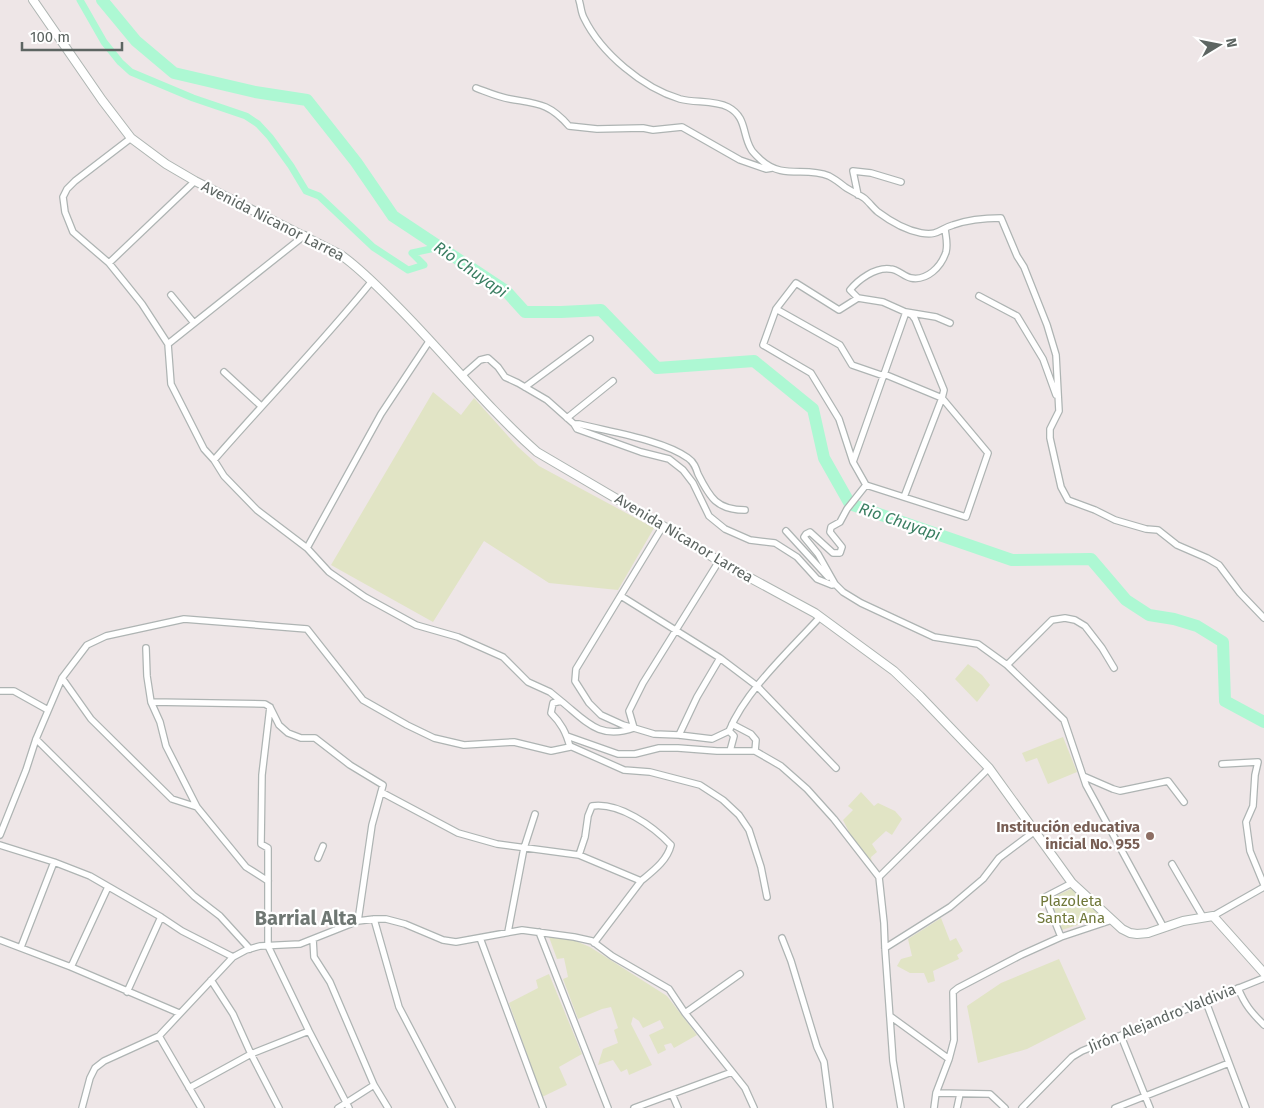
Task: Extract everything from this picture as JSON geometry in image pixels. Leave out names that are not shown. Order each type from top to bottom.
[{"type":"main road","name":"Avenida Nicanor Larrea","points":[[33,0],[102,100],[131,138],[166,164],[195,181],[341,254],[362,270],[519,436],[537,452],[719,561],[820,617],[894,672],[990,768],[1072,883],[1122,929],[1137,934],[1213,916]]},
{"type":"main road","points":[[1213,916],[1264,973]]},
{"type":"street","points":[[579,0],[583,16],[592,32],[608,51],[641,81],[682,100],[728,107],[737,114],[744,124],[751,150],[772,168],[787,172],[821,174],[830,177],[865,199],[876,211],[903,228],[922,233],[932,234],[941,232],[951,225],[963,222],[1001,218],[1017,256],[1024,267],[1056,355],[1059,410],[1050,429],[1050,438],[1061,487],[1068,500],[1115,520],[1146,529],[1158,530],[1177,545],[1207,558],[1218,565],[1240,593],[1264,618]]},
{"type":"street","points":[[476,88],[508,99],[536,103],[558,113],[569,126],[597,129],[643,128],[654,130],[682,127],[740,160],[766,169],[772,168]]},
{"type":"street","points":[[131,138],[67,188],[63,197],[64,212],[74,232],[109,263],[142,304],[168,344],[171,384],[204,448],[224,476],[257,510],[307,548],[329,572],[365,597],[416,624],[458,637],[503,657],[528,682],[550,692],[585,722],[603,732],[621,733],[634,728]]},
{"type":"street","points":[[858,195],[853,171],[871,173],[901,182]]},
{"type":"street","points":[[109,263],[195,181]]},
{"type":"street","points":[[904,497],[944,390],[916,319],[912,315],[883,302],[858,298],[850,290],[857,281],[877,271],[890,268],[908,278],[917,279],[928,276],[940,266],[946,252],[947,238],[945,229]]},
{"type":"street","points":[[168,344],[305,235]]},
{"type":"street","points":[[214,460],[311,353],[372,281]]},
{"type":"street","points":[[776,309],[840,345],[852,365],[884,375],[942,398],[988,452],[966,517],[866,485],[853,462],[839,419],[811,373],[763,345],[776,309],[796,283],[839,310],[858,298]]},
{"type":"street","points":[[171,294],[194,323]]},
{"type":"street","points":[[980,296],[1016,316],[1043,359],[1058,401]]},
{"type":"street","points":[[906,312],[936,317],[950,323]]},
{"type":"street","points":[[853,462],[906,312]]},
{"type":"street","points":[[524,387],[590,339]]},
{"type":"street","points":[[307,548],[381,414],[430,340]]},
{"type":"street","points":[[463,375],[480,360],[488,358],[505,377],[547,400],[577,428],[641,452],[669,459],[683,470],[693,483],[709,516],[726,529],[750,540],[775,543],[797,557],[817,579],[832,585],[835,584]]},
{"type":"street","points":[[224,372],[261,406]]},
{"type":"street","points":[[567,418],[613,381]]},
{"type":"street","points":[[574,424],[668,448],[688,458],[695,465],[712,500],[724,508],[745,510]]},
{"type":"street","points":[[835,584],[818,554],[804,537],[810,532],[833,553],[840,553],[842,547],[830,532],[831,526],[840,522],[847,508],[866,485]]},
{"type":"street","points":[[663,526],[576,669],[576,681],[589,703],[601,715],[624,725],[654,734],[712,739],[729,731],[735,717],[757,686],[820,617]]},
{"type":"street","points":[[786,530],[818,568],[843,592],[934,637],[978,644],[1007,664],[1064,720],[1083,776],[1107,826],[1164,928]]},
{"type":"street","points":[[634,728],[629,711],[643,683],[719,561]]},
{"type":"street","points":[[621,596],[720,658],[757,686],[836,768]]},
{"type":"street","points":[[0,835],[26,770],[36,739],[62,678],[88,645],[106,636],[184,618],[307,629],[363,700],[434,738],[464,745],[514,742],[552,751],[570,746]]},
{"type":"street","points":[[1007,664],[1052,620],[1065,618],[1075,620],[1085,626],[1114,668]]},
{"type":"street","points":[[146,648],[147,676],[151,702],[160,722],[166,746],[197,807],[246,867],[268,880]]},
{"type":"street","points":[[679,735],[697,697],[720,658]]},
{"type":"street","points":[[62,678],[91,719],[172,799],[197,807]]},
{"type":"street","points":[[0,691],[14,691],[48,710]]},
{"type":"street","points":[[562,701],[553,703],[551,713],[562,725],[570,746],[624,770],[650,772],[700,785],[723,800],[739,815],[748,830],[767,897]]},
{"type":"street","points":[[151,702],[265,704],[270,707],[279,725],[288,733],[301,738],[314,738],[350,765],[383,785],[372,825],[358,921]]},
{"type":"street","points":[[270,707],[262,775],[261,844],[268,848],[268,946],[309,1031],[348,1105]]},
{"type":"street","points":[[732,724],[750,734],[756,740],[755,751]]},
{"type":"street","points":[[729,731],[734,736],[730,751]]},
{"type":"street","points":[[567,736],[618,754],[635,754],[659,748],[755,751],[781,766],[807,789],[834,819],[879,877],[893,1060],[901,1108]]},
{"type":"street","points":[[36,739],[194,896],[220,916],[250,949]]},
{"type":"street","points":[[1213,916],[1264,886],[1250,851],[1246,822],[1253,806],[1255,775],[1258,762],[1222,764]]},
{"type":"street","points":[[879,877],[990,768]]},
{"type":"street","points":[[1083,776],[1113,790],[1120,791],[1168,781],[1184,802]]},
{"type":"street","points":[[381,792],[458,833],[496,844],[579,855],[641,881]]},
{"type":"street","points":[[579,855],[592,806],[609,806],[618,810],[650,826],[670,845],[669,854],[659,866],[641,881],[594,943]]},
{"type":"street","points":[[508,932],[524,848],[535,814]]},
{"type":"street","points":[[885,948],[950,907],[983,879],[999,858],[1035,832]]},
{"type":"street","points":[[0,845],[54,862],[90,876],[182,931],[233,958]]},
{"type":"street","points":[[318,858],[323,846]]},
{"type":"street","points":[[21,947],[54,862]]},
{"type":"street","points":[[1172,864],[1203,917]]},
{"type":"street","points":[[1061,937],[1045,897],[1072,883]]},
{"type":"street","points":[[71,967],[108,887]]},
{"type":"street","points":[[127,992],[161,917]]},
{"type":"street","points":[[374,919],[398,1007],[452,1108]]},
{"type":"street","points":[[82,1108],[90,1078],[95,1068],[104,1061],[158,1036],[233,958],[260,946],[300,944],[358,921],[374,919],[386,919],[405,924],[443,940],[456,942],[522,930],[574,937],[594,943],[612,956],[669,989],[685,1013],[744,1088],[754,1108]]},
{"type":"street","points":[[934,1108],[936,1093],[954,1040],[953,992],[1021,955],[1061,937],[1112,920]]},
{"type":"street","points":[[539,932],[608,1108]]},
{"type":"street","points":[[480,938],[543,1108]]},
{"type":"street","points":[[782,938],[791,961],[817,1047],[824,1062],[830,1108]]},
{"type":"street","points":[[313,939],[314,957],[330,982],[374,1084],[388,1108]]},
{"type":"street","points":[[0,940],[71,967],[180,1013]]},
{"type":"street","points":[[685,1013],[740,974]]},
{"type":"street","name":"Jirón Alejandro Valdivia","points":[[1024,1108],[1072,1057],[1092,1046],[1264,978]]},
{"type":"street","points":[[211,980],[233,1014],[279,1108]]},
{"type":"street","points":[[1238,988],[1250,1012],[1264,1025]]},
{"type":"street","points":[[1206,1002],[1246,1108]]},
{"type":"street","points":[[890,1016],[949,1059]]},
{"type":"street","points":[[189,1088],[251,1054],[309,1031]]},
{"type":"street","points":[[158,1036],[201,1108]]},
{"type":"street","points":[[1121,1036],[1150,1108]]},
{"type":"street","points":[[1115,1108],[1229,1063]]},
{"type":"street","points":[[634,1108],[732,1072]]},
{"type":"street","points":[[338,1108],[348,1105],[374,1084]]},
{"type":"street","points":[[936,1093],[990,1094],[1005,1108]]},
{"type":"street","points":[[672,1094],[678,1108]]},
{"type":"street","points":[[957,1108],[960,1094]]},
{"type":"green space","points":[[433,392],[461,415],[474,398],[517,446],[539,466],[654,528],[618,590],[549,583],[484,541],[433,622],[331,565]]},
{"type":"green space","points":[[968,664],[982,675],[990,685],[977,702],[955,679]]},
{"type":"green space","points":[[1063,737],[1077,772],[1048,784],[1037,758],[1026,762],[1022,753]]},
{"type":"green space","points":[[861,792],[874,806],[878,803],[895,811],[902,819],[892,835],[886,831],[872,844],[877,852],[871,857],[872,865],[855,844],[843,820],[853,810],[848,806]]},
{"type":"green space","name":"Plazoleta Santa Ana","points":[[1073,888],[1102,917],[1062,930],[1049,899]]},
{"type":"green space","points":[[941,918],[950,941],[956,938],[963,951],[957,955],[959,959],[933,971],[935,981],[928,983],[924,973],[910,973],[897,966],[901,959],[912,956],[908,939]]},
{"type":"green space","points":[[549,937],[571,939],[590,947],[667,996],[697,1035],[674,1048],[671,1043],[664,1045],[666,1050],[658,1054],[649,1035],[664,1028],[660,1020],[643,1028],[639,1021],[633,1017],[631,1024],[652,1065],[629,1075],[627,1069],[621,1072],[613,1060],[598,1065],[603,1049],[618,1043],[614,1030],[618,1028],[611,1007],[578,1019],[563,979],[568,977],[564,958],[557,959]]},
{"type":"green space","points":[[1059,959],[1086,1019],[1027,1049],[978,1063],[967,1006],[1001,983]]},
{"type":"green space","points":[[549,974],[582,1054],[559,1067],[567,1085],[542,1097],[509,1003],[538,988],[536,980]]},
{"type":"waterway","points":[[80,0],[104,42],[131,72],[193,98],[246,116],[258,124],[291,166],[306,191],[319,196],[373,247],[408,270],[424,265],[412,253],[440,247]]},
{"type":"waterway","name":"Rio Chuyapi","points":[[102,0],[136,41],[174,73],[255,92],[307,100],[356,162],[393,216],[506,291],[525,312],[601,310],[657,368],[754,361],[813,409],[824,458],[850,504],[1012,560],[1091,559],[1126,600],[1149,615],[1174,619],[1197,626],[1223,642],[1225,701],[1264,722]]},
{"type":"place","name":"Institución educativa inicial No. 955","points":[[1150,836]]},
{"type":"district","name":"Barrial Alta","points":[[306,918]]}]
